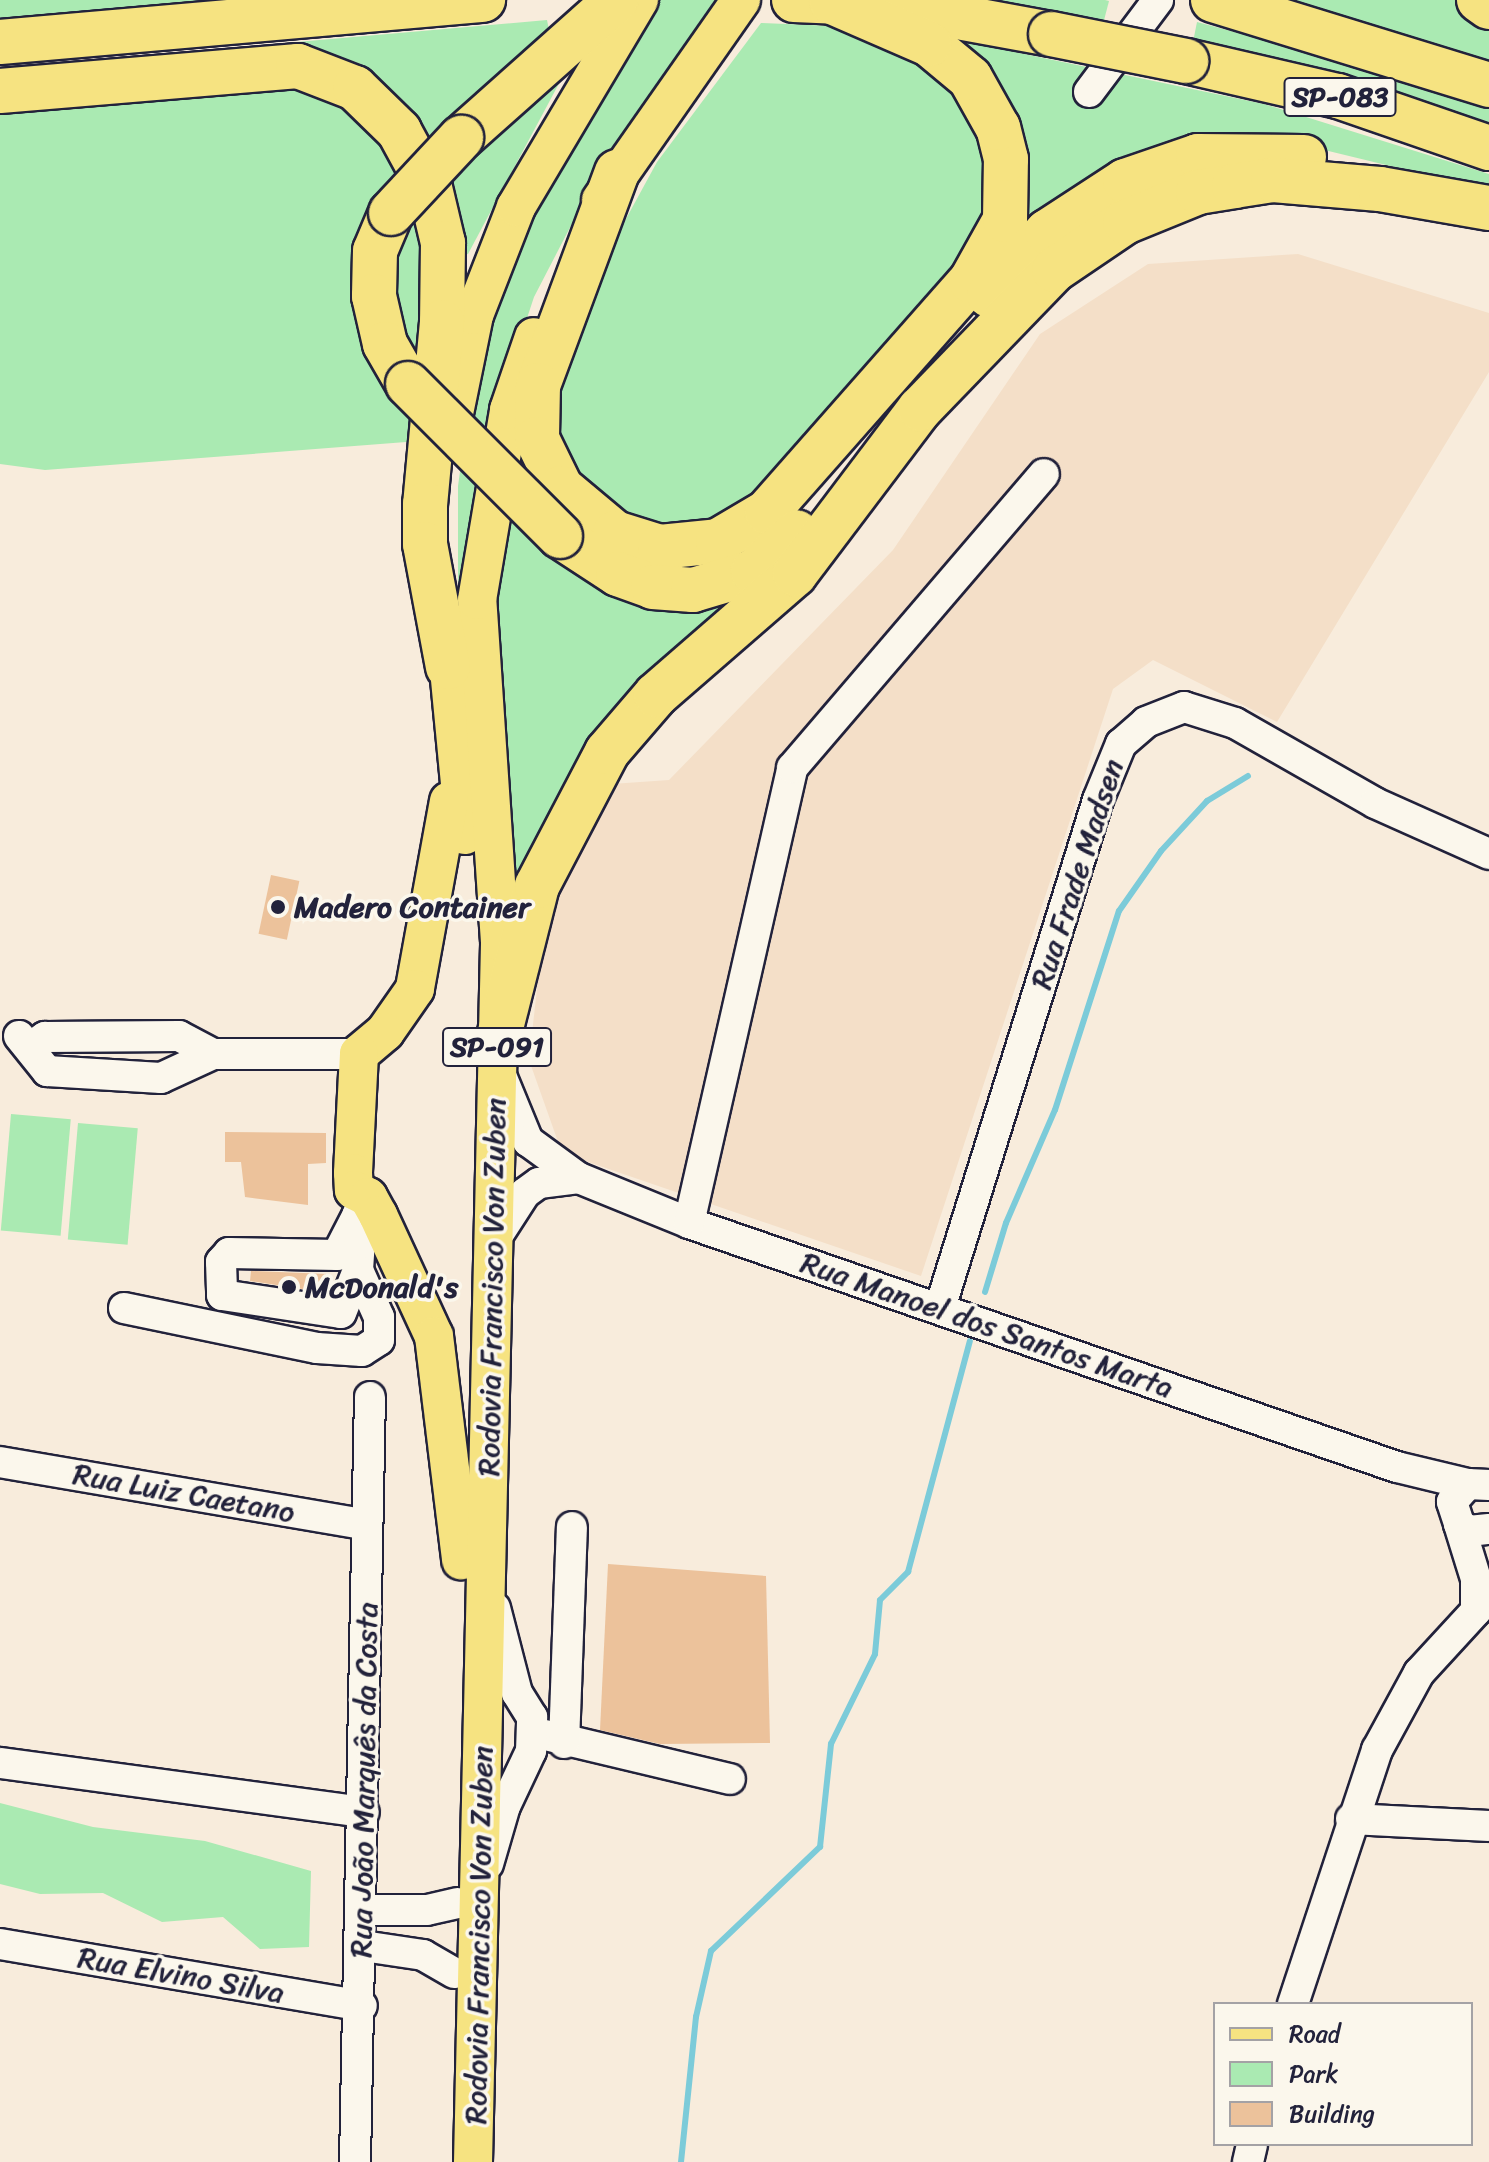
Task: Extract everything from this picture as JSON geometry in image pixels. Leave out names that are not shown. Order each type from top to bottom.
[{"type":"highway","points":[[0,42],[483,0]]},
{"type":"highway","points":[[616,0],[461,138],[391,213],[375,251],[374,296],[385,344],[408,384],[560,536],[593,562],[653,587],[693,590],[753,572],[782,551],[877,423],[1047,232],[1087,202],[1159,168],[1198,156],[1285,154],[1434,184],[1489,205]]},
{"type":"highway","points":[[1479,0],[1489,7]]},
{"type":"highway","points":[[617,172],[538,385],[537,439],[561,488],[615,533],[660,547],[718,541],[752,525],[795,481],[971,281],[1005,220],[1002,143],[970,78],[929,44],[813,1]]},
{"type":"highway","name":"SP-083","points":[[813,1],[945,12],[1186,61],[1338,96],[1489,148]]},
{"type":"highway","name":"SP-083","points":[[1226,3],[1489,85]]},
{"type":"highway","points":[[0,91],[298,66],[355,88],[399,131],[430,188],[445,274],[425,504],[425,544],[448,667]]},
{"type":"highway","points":[[497,1054],[537,886],[607,752],[656,695],[795,574],[920,409],[1054,270],[1125,222],[1198,192],[1273,180],[1338,185],[1489,205]]},
{"type":"main road","name":"Rodovia Francisco Von Zuben","points":[[473,2162],[469,1894],[474,1567],[475,990],[448,667],[444,488],[474,315],[548,143],[639,0]]},
{"type":"main road","name":"Rodovia Francisco Von Zuben","points":[[474,1567],[491,1246],[500,942],[475,651],[480,550],[522,368],[559,277],[617,172],[741,0]]},
{"type":"main road","points":[[456,747],[415,989],[385,1032],[359,1054],[354,1190],[378,1216],[434,1336],[474,1567]]},
{"type":"main road","name":"Rodovia Francisco Von Zuben","points":[[447,2162],[454,1973],[469,1894]]},
{"type":"street","points":[[1089,92],[1158,0]]},
{"type":"street","points":[[689,1223],[792,768],[1044,474]]},
{"type":"street","name":"Rua Frade Madsen","points":[[940,1308],[1098,800],[1121,744],[1146,722],[1184,707],[1235,723],[1375,803],[1489,854]]},
{"type":"street","points":[[213,1054],[179,1036],[45,1037],[25,1041],[47,1071],[161,1078],[213,1054],[359,1054]]},
{"type":"street","name":"Rua Manoel dos Santos Marta","points":[[497,1054],[528,1141],[579,1178],[689,1223],[1397,1467],[1478,1484]]},
{"type":"street","points":[[491,1246],[525,1193],[539,1183],[579,1178]]},
{"type":"street","points":[[358,1214],[378,1216],[361,1225],[358,1270],[341,1313],[222,1295],[221,1262],[229,1253],[337,1255],[358,1214]]},
{"type":"street","points":[[124,1308],[317,1348],[362,1351],[379,1340],[379,1317],[358,1270]]},
{"type":"street","name":"Rua João Marquês da Costa","points":[[350,2157],[362,2006],[370,1397]]},
{"type":"street","name":"Rua Luiz Caetano","points":[[0,1462],[367,1525]]},
{"type":"street","name":"Rua Manoel dos Santos Marta","points":[[1397,1467],[1456,1519]]},
{"type":"street","points":[[1294,2002],[1351,1819],[1377,1750],[1419,1673],[1482,1604],[1456,1519],[1458,1491],[1478,1484]]},
{"type":"street","points":[[1456,1519],[1469,1531],[1489,1529]]},
{"type":"street","points":[[564,1743],[572,1527]]},
{"type":"street","points":[[363,1910],[469,1894],[531,1735],[532,1717],[517,1693],[474,1567]]},
{"type":"street","points":[[531,1735],[730,1779]]},
{"type":"street","points":[[0,1763],[364,1812]]},
{"type":"street","points":[[1351,1819],[1489,1826]]},
{"type":"street","name":"Rua Elvino Silva","points":[[0,1944],[362,2006]]},
{"type":"street","points":[[363,1946],[423,1955],[454,1973]]},
{"type":"shaded area","points":[[1298,254],[1489,313],[1489,372],[1277,722],[1153,660],[1113,689],[921,1276],[562,1153],[529,1060],[547,900],[597,785],[669,780],[893,550],[1040,334],[1148,264]]},
{"type":"green space","points":[[0,0],[297,0],[0,30]]},
{"type":"green space","points":[[657,0],[721,0],[607,156],[534,297],[490,430],[458,602],[458,486],[475,364],[518,238]]},
{"type":"green space","points":[[951,0],[1105,0],[1109,1],[1102,28]]},
{"type":"green space","points":[[1293,0],[1464,0],[1489,19],[1489,73],[1403,41],[1398,33]]},
{"type":"green space","points":[[547,20],[549,30],[427,148],[372,86],[0,84],[0,68]]},
{"type":"green space","points":[[1197,22],[1489,100],[1489,134],[1192,47]]},
{"type":"green space","points":[[761,23],[834,26],[933,58],[990,141],[987,230],[729,525],[681,537],[590,504],[547,423],[585,294],[657,162]]},
{"type":"green space","points":[[934,35],[1264,104],[1489,174],[1489,190],[1312,147],[1004,259],[1017,198]]},
{"type":"green space","points":[[579,46],[468,254],[457,257],[445,181]]},
{"type":"green space","points":[[289,75],[338,92],[407,169],[375,223],[423,424],[419,441],[45,470],[0,464],[0,108]]},
{"type":"green space","points":[[422,205],[427,376],[400,339],[391,252]]},
{"type":"green space","points":[[508,512],[553,557],[601,587],[739,594],[516,883],[495,620]]},
{"type":"green space","points":[[11,1114],[71,1119],[61,1236],[1,1231]]},
{"type":"green space","points":[[78,1123],[138,1128],[128,1245],[68,1240]]},
{"type":"green space","points":[[0,1803],[93,1827],[205,1841],[311,1871],[309,1947],[260,1949],[223,1917],[162,1922],[103,1893],[40,1894],[0,1884]]},
{"type":"building","name":"Madero Container","points":[[271,875],[299,881],[287,940],[259,934]]},
{"type":"building","points":[[225,1132],[326,1133],[326,1163],[308,1164],[308,1205],[245,1197],[241,1162],[225,1162]]},
{"type":"building","points":[[251,1271],[328,1274],[328,1293],[250,1281]]},
{"type":"building","points":[[608,1564],[766,1576],[770,1743],[660,1744],[600,1730]]},
{"type":"waterway","points":[[985,1292],[1006,1223],[1055,1110],[1119,911],[1161,851],[1207,801],[1248,776]]},
{"type":"waterway","points":[[681,2162],[696,2017],[711,1951],[820,1847],[831,1744],[875,1654],[880,1600],[908,1572],[970,1341]]},
{"type":"place","name":"Madero Container","points":[[278,907]]},
{"type":"place","name":"McDonald's","points":[[289,1287]]}]
